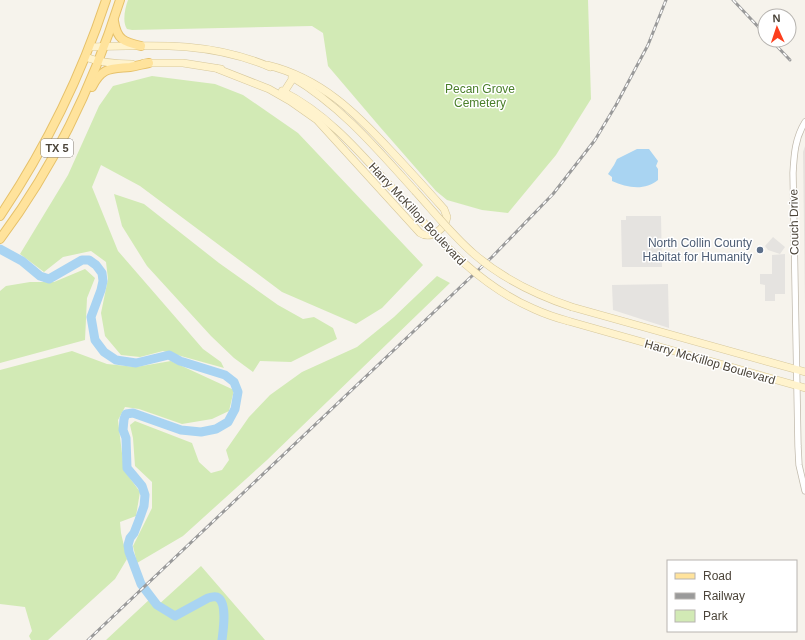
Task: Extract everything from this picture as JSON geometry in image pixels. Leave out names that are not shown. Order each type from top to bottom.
[{"type":"main road","name":"TX 5","points":[[0,216],[28,173],[56,122],[85,57],[106,0]]},
{"type":"main road","name":"TX 5","points":[[0,239],[36,186],[64,136],[98,62],[120,0]]},
{"type":"main road","points":[[114,20],[116,32],[122,40],[141,46]]},
{"type":"main road","name":"Harry McKillop Boulevard","points":[[89,47],[176,45],[205,48],[236,55],[267,66],[293,78],[320,96],[345,116],[464,244],[490,267],[505,277],[528,290],[553,301],[805,372]]},
{"type":"main road","name":"Harry McKillop Boulevard","points":[[85,57],[98,62],[113,64],[183,64],[218,68],[264,82],[302,102],[339,131],[448,249],[487,282],[516,300],[529,307],[568,321],[805,388]]},
{"type":"main road","points":[[64,136],[75,123],[101,73],[115,67],[130,67],[149,63]]},
{"type":"main road","points":[[218,68],[269,89],[290,101],[317,120],[420,233],[427,236],[434,234],[445,224],[448,217],[444,208],[353,112],[333,96],[307,80],[283,69],[267,66]]},
{"type":"main road","points":[[284,92],[293,78]]},
{"type":"street","name":"Couch Drive","points":[[805,122],[797,139],[794,164],[798,455],[805,491]]},
{"type":"shaded area","points":[[805,146],[805,305],[803,152]]},
{"type":"shaded area","points":[[626,216],[661,216],[662,267],[622,267],[621,220],[626,220]]},
{"type":"shaded area","points":[[773,237],[785,247],[780,254],[768,250],[765,246]]},
{"type":"shaded area","points":[[785,254],[785,294],[775,294],[775,301],[765,301],[765,285],[760,284],[760,274],[772,274],[772,255]]},
{"type":"shaded area","points":[[668,284],[669,328],[613,310],[612,285]]},
{"type":"green space","name":"Pecan Grove Cemetery","points":[[128,0],[588,0],[591,99],[556,155],[508,213],[482,210],[447,200],[436,191],[328,66],[323,33],[312,26],[132,30],[127,29],[124,19]]},
{"type":"green space","points":[[152,76],[215,84],[243,95],[298,133],[423,265],[382,308],[356,324],[282,292],[140,186],[101,165],[92,187],[118,251],[203,349],[221,362],[224,368],[163,351],[140,357],[121,355],[105,336],[101,313],[108,279],[106,262],[91,251],[63,257],[44,272],[20,254],[68,175],[99,106],[113,86]]},
{"type":"green space","points":[[114,194],[144,204],[219,263],[278,305],[303,319],[314,317],[333,328],[337,339],[291,362],[260,361],[253,372],[234,358],[211,336],[147,266],[122,226]]},
{"type":"green space","points":[[85,269],[95,278],[87,298],[85,340],[0,363],[0,291],[6,286],[30,282],[54,282]]},
{"type":"green space","points":[[437,276],[450,283],[267,460],[183,536],[137,563],[133,546],[152,508],[152,482],[135,466],[133,438],[130,425],[135,421],[192,443],[199,462],[211,473],[222,470],[229,460],[226,450],[249,417],[270,395],[302,372],[357,347],[394,317]]},
{"type":"green space","points":[[72,351],[107,364],[136,367],[171,361],[234,390],[229,411],[212,419],[182,424],[139,409],[125,407],[118,420],[124,470],[140,492],[136,516],[120,522],[127,559],[115,579],[48,640],[31,640],[29,636],[32,631],[25,607],[0,604],[0,370]]},
{"type":"green space","points":[[201,566],[265,640],[106,640],[150,599],[157,606]]},
{"type":"water","points":[[637,149],[649,149],[658,161],[656,166],[658,169],[658,180],[642,187],[630,187],[612,181],[612,177],[608,174],[617,159]]},
{"type":"waterway","points":[[0,249],[22,261],[40,276],[49,279],[82,260],[89,260],[96,265],[102,273],[103,281],[91,317],[95,340],[104,352],[116,360],[136,363],[169,355],[180,361],[225,375],[234,382],[238,392],[235,409],[228,422],[216,429],[201,432],[181,430],[133,413],[126,414],[123,430],[126,438],[127,468],[142,486],[145,495],[144,506],[128,545],[129,552],[141,584],[157,605],[175,616],[208,598],[217,597],[223,605],[224,610],[222,640]]},
{"type":"railway","points":[[88,640],[492,257],[553,194],[595,140],[616,105],[648,45],[666,0]]},
{"type":"railway","points":[[733,0],[757,26]]},
{"type":"railway","points":[[779,48],[790,60]]},
{"type":"place","name":"North Collin County Habitat for Humanity","points":[[760,250]]}]
